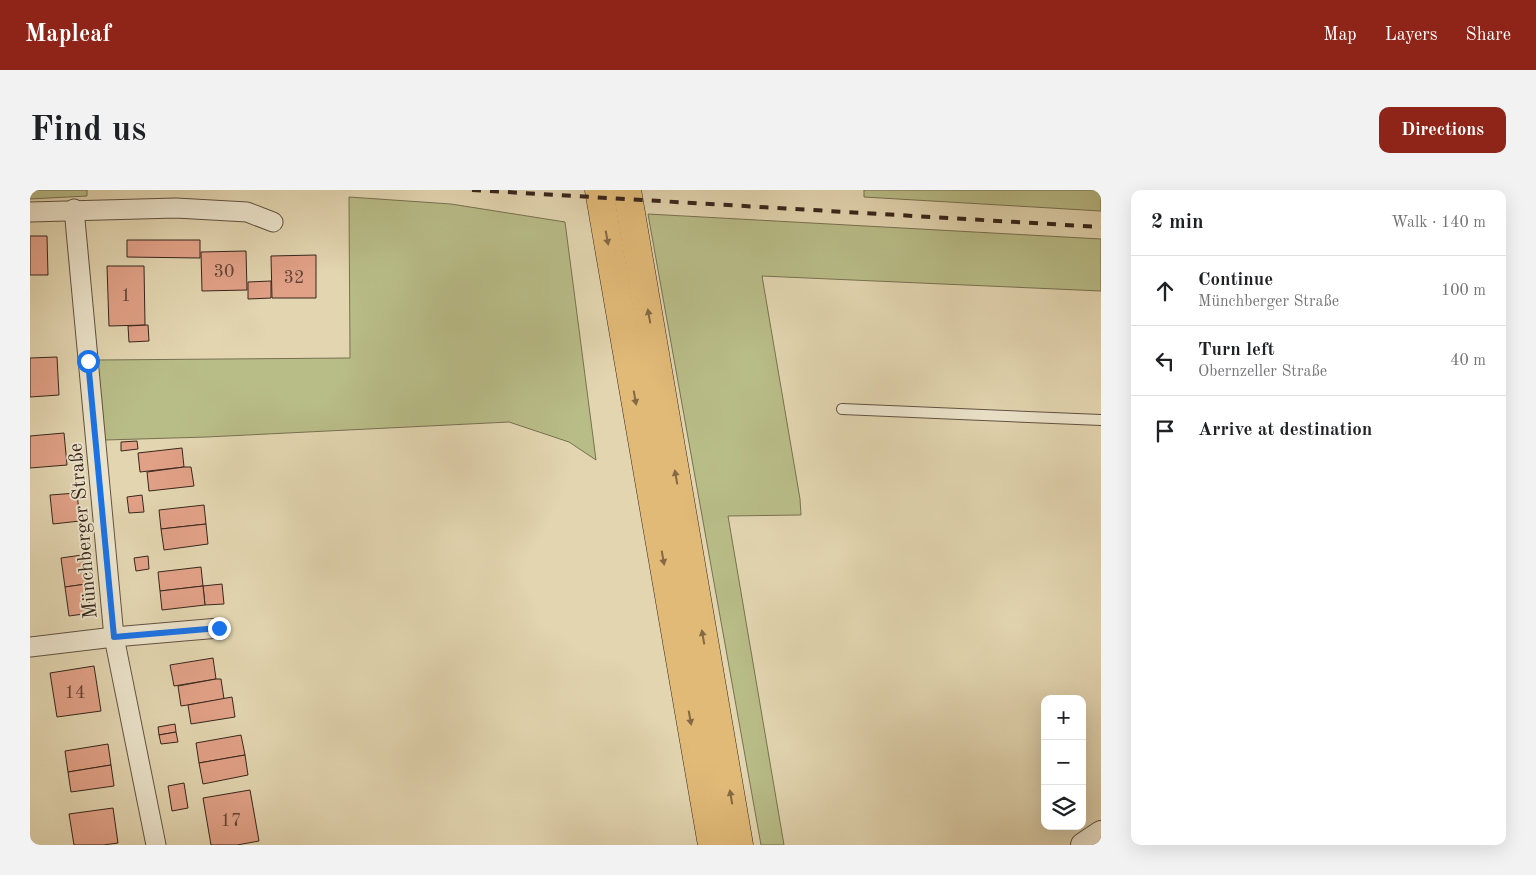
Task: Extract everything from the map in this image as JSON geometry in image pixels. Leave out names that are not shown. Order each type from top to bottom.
[{"type":"highway","points":[[599,190],[712,845]]},
{"type":"highway","points":[[627,190],[739,845]]},
{"type":"street","points":[[30,212],[74,209],[176,208],[247,212],[273,222]]},
{"type":"street","name":"Münchberger Straße","points":[[74,209],[114,637],[156,845]]},
{"type":"street","points":[[30,647],[114,637],[219,628]]},
{"type":"street","points":[[1083,845],[1101,833]]},
{"type":"lane","points":[[842,409],[1101,420]]},
{"type":"green space","points":[[30,190],[87,190],[87,196],[30,199]]},
{"type":"green space","points":[[864,190],[1101,190],[1101,211],[864,197]]},
{"type":"green space","points":[[349,197],[451,204],[565,222],[596,460],[569,442],[509,422],[207,437],[105,440],[97,360],[350,358]]},
{"type":"green space","points":[[648,214],[1101,239],[1101,291],[762,276],[800,499],[801,515],[728,516],[784,845],[761,845]]},
{"type":"building","points":[[30,236],[47,236],[48,275],[30,275]]},
{"type":"building","points":[[127,240],[200,240],[200,258],[127,257]]},
{"type":"building","points":[[246,251],[247,290],[202,291],[201,252]]},
{"type":"building","points":[[316,255],[316,298],[272,298],[271,256]]},
{"type":"building","points":[[107,266],[144,266],[145,325],[109,326]]},
{"type":"building","points":[[271,281],[271,298],[248,299],[248,282]]},
{"type":"building","points":[[148,325],[149,341],[129,342],[128,326]]},
{"type":"building","points":[[57,357],[59,395],[30,397],[30,358]]},
{"type":"building","points":[[64,433],[67,465],[30,468],[30,436]]},
{"type":"building","points":[[137,441],[138,449],[121,451],[121,442]]},
{"type":"building","points":[[182,448],[184,467],[140,472],[138,453]]},
{"type":"building","points":[[191,467],[194,486],[149,491],[147,472]]},
{"type":"building","points":[[77,493],[80,521],[53,524],[50,495]]},
{"type":"building","points":[[142,495],[144,512],[129,513],[127,497]]},
{"type":"building","points":[[204,505],[206,524],[161,529],[159,510]]},
{"type":"building","points":[[206,524],[208,544],[164,550],[161,529]]},
{"type":"building","points":[[82,555],[86,584],[65,587],[61,558]]},
{"type":"building","points":[[148,556],[149,569],[136,571],[134,558]]},
{"type":"building","points":[[201,567],[203,586],[160,591],[158,572]]},
{"type":"building","points":[[86,584],[91,613],[69,616],[65,587]]},
{"type":"building","points":[[222,584],[224,604],[205,605],[203,586]]},
{"type":"building","points":[[203,586],[205,605],[162,610],[160,591]]},
{"type":"building","points":[[213,658],[216,679],[174,686],[170,665]]},
{"type":"building","points":[[94,666],[101,711],[57,717],[50,673]]},
{"type":"building","points":[[221,679],[224,699],[181,706],[178,686]]},
{"type":"building","points":[[232,697],[235,717],[191,724],[188,705]]},
{"type":"building","points":[[175,724],[176,732],[159,735],[158,727]]},
{"type":"building","points":[[176,732],[178,742],[161,744],[159,735]]},
{"type":"building","points":[[241,735],[245,755],[199,763],[196,743]]},
{"type":"building","points":[[108,744],[111,765],[68,772],[65,751]]},
{"type":"building","points":[[245,755],[248,775],[203,784],[199,763]]},
{"type":"building","points":[[111,765],[114,786],[71,792],[68,772]]},
{"type":"building","points":[[184,783],[188,808],[172,811],[168,786]]},
{"type":"building","points":[[250,790],[259,841],[237,845],[211,845],[203,798]]},
{"type":"building","points":[[113,808],[118,843],[74,845],[69,814]]},
{"type":"railway","points":[[472,190],[1101,227]]},
{"type":"route","points":[[88,361],[114,637],[219,628]]}]
